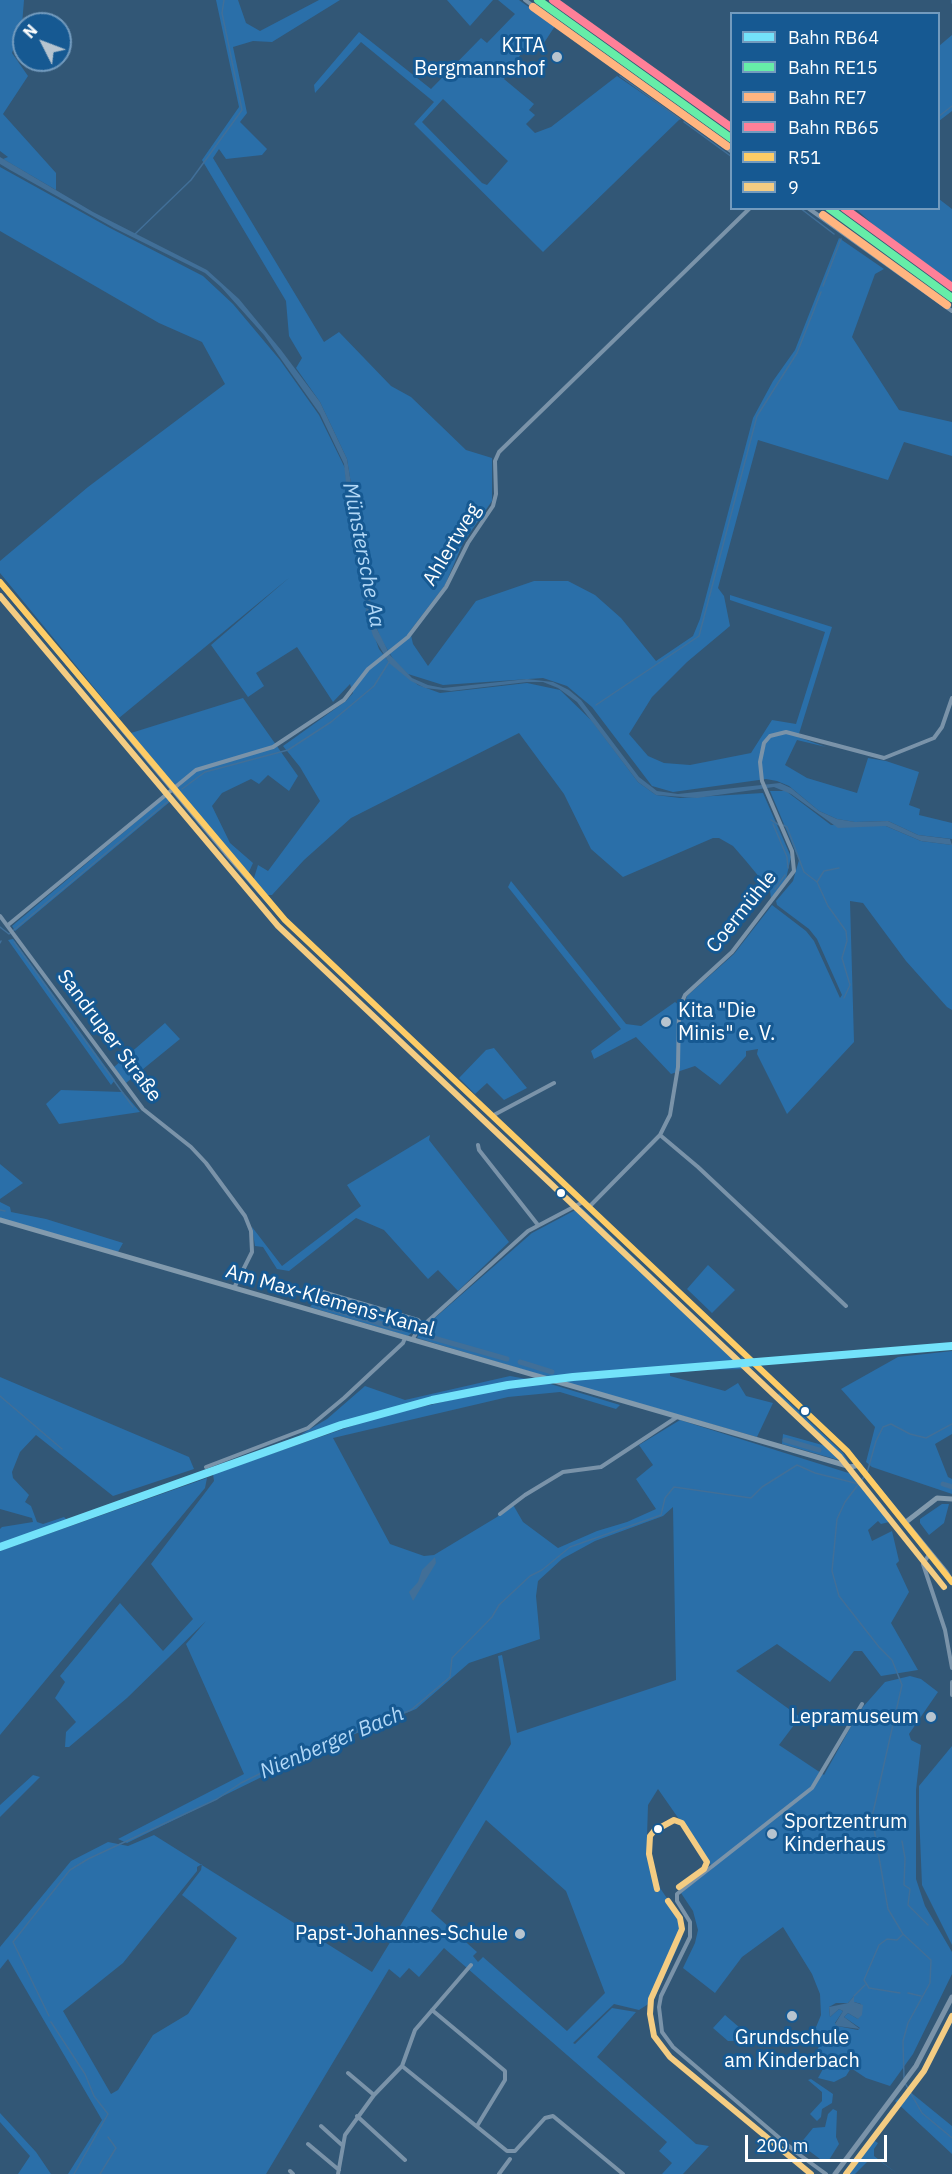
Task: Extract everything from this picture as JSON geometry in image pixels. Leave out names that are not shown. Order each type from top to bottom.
[{"type":"main road","points":[[0,582],[172,789],[285,920],[861,1467],[949,1573],[952,1582]]},
{"type":"main road","name":"Am Max-Klemens-Kanal","points":[[0,1220],[851,1467],[861,1467]]},
{"type":"main road","points":[[906,1522],[937,1498],[952,1499]]},
{"type":"street","points":[[525,0],[730,151]]},
{"type":"street","name":"Ahlertweg","points":[[9,927],[172,789],[207,765],[277,745],[344,700],[364,673],[408,637],[446,587],[468,543],[491,510],[495,497],[495,461],[499,452],[748,210]]},
{"type":"street","points":[[811,210],[952,311]]},
{"type":"street","name":"Coermühle","points":[[589,1207],[660,1135],[670,1115],[676,1076],[681,1001],[684,995],[732,952],[789,880],[794,861],[762,780],[761,753],[770,736],[786,732],[884,758],[934,738],[942,726],[952,698]]},
{"type":"street","name":"Sandruper Straße","points":[[0,916],[143,1109],[206,1163],[245,1216],[251,1231],[252,1252],[234,1288]]},
{"type":"street","points":[[492,1116],[554,1083]]},
{"type":"street","points":[[660,1135],[698,1167],[846,1306]]},
{"type":"street","points":[[478,1144],[479,1150],[538,1225]]},
{"type":"street","points":[[412,1340],[423,1325],[538,1225],[584,1202]]},
{"type":"street","name":"Am Max-Klemens-Kanal","points":[[323,1292],[418,1320],[423,1325]]},
{"type":"street","points":[[206,1467],[308,1428],[344,1398],[403,1343],[405,1338]]},
{"type":"street","points":[[500,1514],[563,1472],[601,1467],[677,1417]]},
{"type":"street","points":[[930,1552],[923,1564],[945,1630],[952,1668]]},
{"type":"street","points":[[952,1682],[952,1695]]},
{"type":"street","points":[[826,2174],[797,2153],[673,2048],[662,2032],[659,2014],[660,2001],[690,1937],[688,1915],[676,1896],[812,1788],[862,1704]]},
{"type":"street","points":[[339,2172],[342,2145],[357,2116],[402,2066],[412,2035],[471,1965]]},
{"type":"street","points":[[835,2174],[908,2078],[930,2043],[952,1998]]},
{"type":"street","points":[[432,2010],[506,2075],[477,2127]]},
{"type":"street","points":[[402,2066],[513,2153],[545,2118],[553,2116],[623,2174]]},
{"type":"street","points":[[348,2073],[374,2095]]},
{"type":"street","points":[[357,2116],[405,2160]]},
{"type":"street","points":[[321,2126],[342,2145]]},
{"type":"street","points":[[308,2144],[339,2172]]},
{"type":"street","points":[[499,2174],[510,2159]]},
{"type":"shaded area","points":[[0,0],[24,0],[23,12],[12,12],[12,72],[25,72],[28,76],[3,114],[56,173],[56,190],[3,159],[8,157],[0,151]]},
{"type":"shaded area","points":[[216,0],[238,0],[246,23],[260,31],[319,0],[340,0],[272,42],[253,41],[233,47],[247,113],[240,122],[267,149],[262,155],[226,159],[219,149],[213,158],[324,342],[339,332],[391,386],[411,397],[466,450],[492,458],[492,501],[463,543],[445,585],[410,631],[413,644],[428,666],[476,601],[534,581],[568,581],[595,595],[621,618],[656,661],[693,636],[700,619],[753,418],[773,381],[795,350],[839,238],[884,269],[875,274],[852,337],[899,410],[952,422],[952,456],[904,442],[888,480],[758,440],[718,588],[724,596],[730,626],[687,662],[652,697],[629,734],[648,756],[664,763],[690,765],[751,753],[772,720],[796,724],[825,632],[730,600],[730,595],[832,627],[798,737],[826,747],[797,740],[785,765],[807,778],[857,793],[868,758],[886,761],[919,772],[909,805],[920,809],[919,815],[952,823],[952,839],[918,835],[888,821],[855,822],[837,819],[819,811],[789,786],[766,779],[673,792],[652,786],[592,707],[567,686],[543,678],[443,685],[408,674],[395,662],[381,639],[372,616],[347,459],[320,402],[296,368],[302,358],[289,336],[286,301],[202,160],[239,107]]},
{"type":"shaded area","points":[[447,0],[493,0],[470,26]]},
{"type":"shaded area","points":[[498,0],[519,0],[555,26],[540,49],[529,42],[504,79],[534,104],[529,110],[535,115],[526,124],[535,133],[551,127],[617,76],[680,119],[543,252],[414,124],[434,102],[361,42],[315,93],[314,85],[359,32],[431,89],[481,38],[487,43],[515,14]],"holes":[[[443,99],[508,161],[487,185],[482,183],[422,122]]]},
{"type":"shaded area","points":[[952,35],[952,111],[940,120],[940,45]]},
{"type":"shaded area","points":[[0,157],[93,212],[207,270],[239,299],[281,350],[320,402],[347,459],[374,623],[390,655],[412,678],[443,688],[527,679],[553,682],[569,690],[581,700],[639,777],[657,791],[678,794],[780,783],[791,788],[819,811],[837,819],[855,822],[888,821],[918,835],[950,839],[952,845],[921,841],[886,826],[838,828],[791,794],[774,787],[697,798],[656,795],[638,782],[577,702],[558,688],[543,682],[527,682],[451,691],[425,688],[411,681],[389,663],[373,636],[367,616],[355,527],[349,513],[344,464],[320,414],[264,335],[221,287],[205,273],[114,228],[10,170],[0,164]]},
{"type":"shaded area","points":[[0,167],[203,276],[233,304],[280,360],[319,415],[345,468],[349,513],[355,527],[367,616],[379,649],[389,662],[418,685],[440,693],[527,683],[560,690],[592,721],[638,782],[656,795],[680,798],[763,793],[791,857],[786,879],[771,899],[770,890],[746,861],[733,846],[719,838],[713,838],[623,877],[591,849],[564,794],[519,733],[351,818],[304,860],[272,895],[268,895],[253,881],[258,865],[268,871],[320,801],[300,767],[283,746],[346,701],[353,693],[350,684],[333,702],[297,647],[256,673],[264,686],[248,697],[211,645],[290,577],[119,718],[0,573],[0,561],[88,487],[225,384],[202,342],[159,323],[0,231]]},
{"type":"shaded area","points":[[940,200],[952,209],[952,282],[877,228],[857,210],[940,210]]},
{"type":"shaded area","points":[[243,698],[298,776],[289,791],[268,775],[259,784],[251,779],[222,793],[212,806],[230,843],[253,863],[248,874],[131,733]]},
{"type":"shaded area","points":[[770,791],[786,791],[831,825],[886,826],[921,841],[952,845],[952,1010],[906,961],[863,903],[850,901],[854,1042],[787,1114],[757,1054],[758,1049],[746,1051],[746,1056],[720,1085],[695,1066],[671,1074],[636,1037],[594,1059],[591,1051],[621,1029],[508,887],[511,881],[626,1024],[641,1026],[675,1002],[683,1008],[687,996],[734,954],[772,905],[806,931],[814,941],[840,998],[842,995],[817,939],[809,929],[777,905],[776,901],[793,881],[799,860]]},
{"type":"shaded area","points":[[168,795],[172,800],[15,931],[12,926]]},
{"type":"shaded area","points":[[13,939],[115,1080],[111,1085],[8,940]]},
{"type":"shaded area","points":[[165,1023],[180,1039],[126,1083],[114,1067]]},
{"type":"shaded area","points":[[494,1048],[527,1088],[504,1100],[487,1083],[475,1094],[459,1078],[486,1050]]},
{"type":"shaded area","points":[[61,1090],[123,1092],[140,1112],[59,1124],[46,1104]]},
{"type":"shaded area","points":[[430,1135],[429,1140],[509,1242],[458,1291],[438,1270],[428,1279],[384,1230],[356,1218],[289,1271],[277,1269],[263,1247],[255,1246],[252,1227],[282,1266],[361,1206],[347,1185]]},
{"type":"shaded area","points":[[0,1164],[23,1183],[0,1199]]},
{"type":"shaded area","points":[[0,1202],[10,1207],[11,1212],[46,1219],[123,1243],[118,1252],[0,1218]]},
{"type":"shaded area","points":[[581,1207],[740,1359],[742,1357],[745,1360],[548,1377],[417,1338],[421,1330],[532,1233]]},
{"type":"shaded area","points":[[708,1265],[735,1290],[712,1313],[687,1289]]},
{"type":"shaded area","points":[[321,1294],[418,1323],[416,1329],[408,1336],[310,1307]]},
{"type":"shaded area","points":[[952,1351],[952,1434],[935,1444],[948,1477],[952,1479],[952,1494],[872,1467],[866,1462],[875,1427],[841,1389],[898,1357]]},
{"type":"shaded area","points":[[748,1364],[755,1370],[747,1366],[750,1369],[701,1370],[670,1373],[670,1376],[725,1391],[738,1383],[746,1396],[773,1403],[757,1437],[560,1381]]},
{"type":"shaded area","points":[[510,1376],[527,1379],[375,1412],[300,1435],[327,1419],[365,1386],[405,1400]]},
{"type":"shaded area","points":[[0,1377],[189,1457],[194,1469],[113,1496],[36,1435],[20,1452],[12,1472],[13,1478],[29,1495],[25,1502],[31,1506],[37,1522],[43,1524],[64,1517],[67,1520],[0,1544],[2,1527],[33,1522],[32,1518],[0,1509]]},
{"type":"shaded area","points":[[544,1382],[620,1405],[616,1409],[560,1392],[508,1397],[333,1438],[390,1544],[424,1556],[434,1555],[497,1517],[512,1503],[523,1522],[558,1548],[597,1531],[627,1522],[656,1509],[636,1479],[653,1465],[639,1445],[680,1420],[858,1476],[886,1509],[889,1522],[881,1524],[878,1521],[868,1530],[872,1541],[892,1531],[899,1561],[896,1564],[909,1592],[891,1623],[918,1670],[881,1676],[862,1651],[854,1651],[830,1682],[777,1644],[736,1671],[800,1717],[779,1745],[824,1775],[854,1721],[863,1719],[862,1708],[885,1682],[910,1676],[921,1679],[938,1692],[909,1734],[911,1740],[921,1745],[916,1790],[916,1879],[925,1906],[952,1952],[952,1974],[913,2054],[890,2086],[866,2078],[851,2068],[846,2076],[834,2082],[818,2078],[824,2067],[821,2063],[811,2065],[811,2061],[821,2043],[814,2032],[821,2015],[820,1994],[812,1974],[783,1927],[742,1957],[715,1993],[683,1968],[695,1943],[698,1930],[693,1911],[681,1893],[713,1868],[658,1789],[648,1805],[647,1837],[651,1839],[652,1864],[660,1888],[681,1919],[683,1933],[681,1940],[653,2001],[639,2010],[614,2004],[573,2043],[575,2044],[612,2008],[636,2012],[597,2057],[696,2144],[709,2146],[683,2174],[662,2174],[672,2163],[659,2151],[667,2142],[444,1948],[419,1977],[409,1968],[400,1978],[389,1969],[266,2174],[68,2174],[102,2120],[8,1959],[0,1969],[0,1947],[71,1861],[108,1842],[128,1846],[154,1835],[201,1865],[197,1867],[197,1871],[123,1963],[63,2011],[111,2094],[118,2090],[153,2035],[188,2014],[237,1938],[182,1895],[201,1870],[202,1865],[372,1972],[511,1744],[498,1656],[502,1655],[517,1733],[676,1680],[673,1507],[663,1516],[595,1541],[562,1559],[538,1581],[536,1596],[540,1639],[469,1663],[416,1709],[323,1747],[127,1843],[118,1839],[244,1774],[186,1644],[206,1621],[127,1698],[69,1747],[65,1747],[66,1732],[76,1722],[55,1698],[65,1682],[60,1676],[120,1603],[163,1651],[193,1619],[151,1564],[214,1481],[213,1474],[378,1417],[507,1387]],"holes":[[[486,1820],[566,1891],[605,1993],[567,2031],[483,1957],[478,1962],[473,1956],[477,1952],[431,1911]],[[854,1996],[854,2002],[861,2004],[858,2019],[848,2013],[844,2017],[860,2028],[858,2030],[837,2026],[835,2023],[843,2011],[839,2009],[830,2017],[829,2007],[836,2003],[848,2003]]]},
{"type":"shaded area","points":[[779,1393],[843,1453],[849,1463],[782,1444],[783,1434],[826,1446],[777,1397]]},
{"type":"shaded area","points":[[207,1478],[205,1488],[0,1735],[0,1551]]},
{"type":"shaded area","points":[[942,1504],[949,1504],[944,1523],[929,1535],[920,1523],[920,1519]]},
{"type":"shaded area","points":[[435,1557],[436,1563],[413,1601],[409,1592],[418,1582],[422,1570]]},
{"type":"shaded area","points":[[952,1746],[952,1945],[922,1885],[919,1786]]},
{"type":"shaded area","points":[[33,1775],[40,1777],[0,1817],[0,1805]]},
{"type":"shaded area","points":[[854,1996],[854,2002],[863,2005],[862,2015],[858,2019],[848,2013],[844,2017],[860,2029],[837,2026],[835,2024],[843,2011],[839,2009],[830,2017],[829,2007],[848,2003]]},
{"type":"shaded area","points":[[725,2015],[740,2028],[737,2041],[728,2041],[713,2028]]},
{"type":"shaded area","points":[[811,2079],[833,2094],[832,2103],[822,2109],[821,2117],[817,2121],[810,2114],[822,2101],[822,2092],[808,2080]]},
{"type":"shaded area","points":[[909,2091],[952,2126],[952,2154],[895,2101]]},
{"type":"shaded area","points":[[833,2109],[837,2111],[836,2137],[839,2144],[829,2160],[824,2162],[800,2144],[813,2128],[825,2127],[828,2114]]},
{"type":"shaded area","points":[[0,2113],[36,2152],[51,2174],[18,2174],[30,2156],[0,2122]]},
{"type":"shaded area","points":[[873,2140],[878,2143],[874,2149],[874,2156],[898,2174],[877,2159],[867,2162],[855,2174],[850,2174],[853,2166]]},
{"type":"waterway","points":[[134,235],[191,180],[242,110],[222,13],[224,0]]},
{"type":"waterway","points":[[620,76],[680,119]]},
{"type":"waterway","points":[[940,115],[952,106]]},
{"type":"waterway","points":[[684,122],[730,156]]},
{"type":"waterway","points":[[803,210],[834,234]]},
{"type":"waterway","points":[[823,286],[841,239]]},
{"type":"waterway","points":[[596,705],[699,636],[757,416],[797,353],[821,292]]},
{"type":"waterway","points":[[182,789],[205,772],[288,750],[331,722],[374,686],[389,662]]},
{"type":"waterway","points":[[0,927],[9,934],[172,798]]},
{"type":"waterway","points":[[771,820],[779,825]]},
{"type":"waterway","points":[[773,824],[787,857],[788,868]]},
{"type":"waterway","points":[[783,825],[787,827],[804,872],[817,882],[828,906],[846,931],[847,941],[842,958],[850,985],[844,998]]},
{"type":"waterway","points":[[817,882],[824,871],[839,868]]},
{"type":"waterway","points":[[775,889],[785,875]]},
{"type":"waterway","points":[[14,942],[133,1107]]},
{"type":"waterway","points":[[0,1210],[5,1211]]},
{"type":"waterway","points":[[316,1304],[395,1328],[410,1330]]},
{"type":"waterway","points":[[430,1337],[507,1359]]},
{"type":"waterway","points":[[520,1362],[552,1372]]},
{"type":"waterway","points":[[0,1396],[62,1449]]},
{"type":"waterway","points":[[867,1473],[876,1441],[883,1427],[891,1424],[910,1434],[926,1438],[952,1424]]},
{"type":"waterway","points":[[785,1440],[819,1450]]},
{"type":"waterway","name":"Nienberger Bach","points":[[49,2016],[13,1942],[70,1870],[88,1859],[217,1799],[241,1783],[300,1754],[411,1710],[450,1677],[452,1658],[492,1617],[499,1605],[530,1576],[542,1570],[570,1547],[661,1515],[665,1498],[674,1487],[751,1498],[762,1487],[797,1465],[815,1473],[859,1484]]},
{"type":"waterway","points":[[864,1477],[845,1502],[837,1519],[832,1571],[839,1596],[892,1660],[902,1685],[872,1817],[888,1909],[903,1934],[931,1960],[930,1983],[908,2023],[903,2041],[904,2078]]},
{"type":"waterway","points":[[943,1484],[952,1487]]},
{"type":"waterway","points":[[902,1841],[905,1858],[904,1885],[910,1889],[908,1905],[928,1925]]},
{"type":"waterway","points":[[900,1993],[869,1988],[864,1980],[879,1945],[887,1939],[897,1940],[902,1935]]},
{"type":"waterway","points":[[854,1996],[865,1985]]},
{"type":"waterway","points":[[908,1993],[921,1996]]},
{"type":"waterway","name":"Nienberger Bach","points":[[51,2022],[85,2074],[94,2096],[108,2114],[74,2174]]},
{"type":"waterway","points":[[905,2083],[922,2113],[952,2138]]},
{"type":"waterway","points":[[100,2174],[116,2148],[108,2137]]},
{"type":"rail line","name":"RE15","points":[[538,0],[730,138]]},
{"type":"rail line","name":"RB65","points":[[553,0],[730,127]]},
{"type":"rail line","name":"RE7","points":[[533,7],[727,146]]},
{"type":"rail line","name":"RE15","points":[[832,210],[952,298]]},
{"type":"rail line","name":"RB65","points":[[847,210],[952,287]]},
{"type":"rail line","name":"RE7","points":[[823,215],[947,305]]},
{"type":"rail line","name":"RB64","points":[[0,1547],[341,1425],[432,1400],[508,1385],[573,1377],[952,1346]]},
{"type":"transit line","name":"R51","points":[[0,582],[285,920],[847,1451],[952,1582]]},
{"type":"transit line","name":"9","points":[[0,596],[278,926],[840,1457],[944,1587]]},
{"type":"transit line","name":"9","points":[[657,1889],[649,1854],[650,1836],[654,1831],[674,1820],[682,1823],[707,1862],[704,1869],[679,1887]]},
{"type":"transit line","name":"9","points":[[668,1901],[680,1918],[682,1929],[651,1999],[650,2014],[654,2036],[670,2057],[811,2174]]},
{"type":"transit line","name":"9","points":[[846,2174],[924,2071],[952,2016]]},
{"type":"place","name":"KITA Bergmannshof","points":[[557,57]]},
{"type":"place","name":"Kita \"Die Minis\" e. V.","points":[[666,1022]]},
{"type":"place","name":"Lepramuseum","points":[[931,1717]]},
{"type":"place","name":"Sportzentrum Kinderhaus","points":[[772,1834]]},
{"type":"place","name":"Papst-Johannes-Schule","points":[[520,1934]]},
{"type":"place","name":"Grundschule am Kinderbach","points":[[792,2016]]},
{"type":"water label","name":"Münstersche Aa","points":[[363,555]]}]
